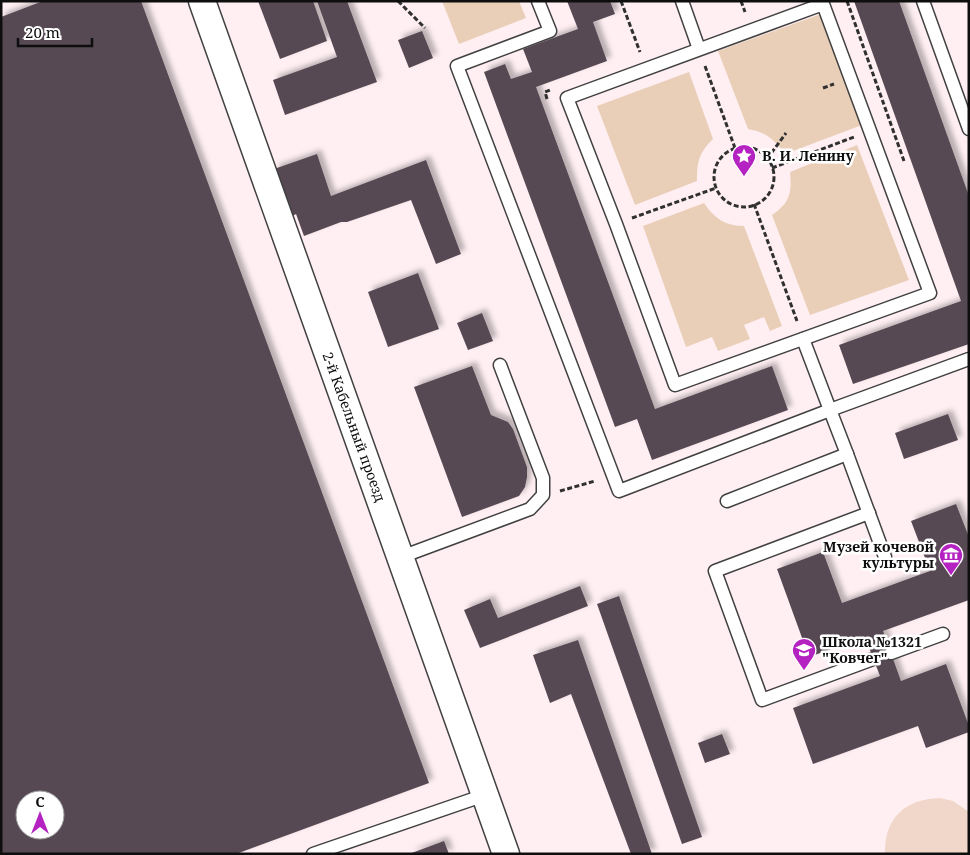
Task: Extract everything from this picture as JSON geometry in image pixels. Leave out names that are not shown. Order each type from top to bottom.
[{"type":"street","name":"2-й Кабельный проезд","points":[[202,1],[506,854]]},
{"type":"lane","points":[[538,1],[550,31],[458,66],[619,491],[969,359]]},
{"type":"lane","points":[[682,1],[699,49]]},
{"type":"lane","points":[[923,1],[969,129]]},
{"type":"lane","points":[[823,4],[930,293],[675,385],[567,98],[699,49],[823,4]]},
{"type":"lane","points":[[804,339],[885,557]]},
{"type":"lane","points":[[401,557],[530,509],[543,495],[543,478],[500,365]]},
{"type":"lane","points":[[727,501],[847,454]]},
{"type":"lane","points":[[869,513],[715,570],[762,700],[873,659]]},
{"type":"lane","points":[[891,653],[944,634]]},
{"type":"lane","points":[[313,854],[485,795]]},
{"type":"path","points":[[398,1],[426,28]]},
{"type":"path","points":[[699,49],[735,148]]},
{"type":"path","points":[[772,168],[870,131]]},
{"type":"path","points":[[768,158],[786,133]]},
{"type":"path","points":[[750,147],[768,158],[774,177],[772,188],[766,196],[754,204],[738,206],[722,197],[716,188],[714,172],[717,163],[723,155],[735,148],[750,147]]},
{"type":"path","points":[[616,224],[716,188]]},
{"type":"path","points":[[754,204],[804,339]]},
{"type":"path","points":[[543,495],[613,477]]},
{"type":"shaded area","points":[[442,1],[519,1],[526,18],[459,44]]},
{"type":"shaded area","points":[[821,14],[862,125],[785,154],[769,137],[748,129],[718,51]]},
{"type":"shaded area","points":[[689,72],[713,139],[700,158],[697,181],[635,205],[597,106]]},
{"type":"shaded area","points":[[857,145],[909,280],[810,315],[772,215],[786,201],[791,185],[790,172]]},
{"type":"shaded area","points":[[704,203],[716,217],[726,223],[744,226],[782,326],[770,331],[764,317],[744,325],[750,339],[718,351],[712,337],[686,347],[643,226]]},
{"type":"shaded area","points":[[940,798],[953,801],[969,812],[969,854],[885,854],[888,830],[899,813],[916,802]]},
{"type":"building","points":[[43,1],[141,1],[429,783],[236,854],[1,854],[1,17]]},
{"type":"building","points":[[258,1],[313,1],[327,41],[280,59]]},
{"type":"building","points":[[317,1],[347,1],[377,82],[285,115],[273,80],[337,57]]},
{"type":"building","points":[[567,1],[610,1],[615,14],[593,22],[607,61],[536,87],[655,409],[772,366],[788,410],[652,460],[637,419],[615,427],[484,72],[505,64],[511,79],[532,72],[523,49],[578,29]]},
{"type":"building","points":[[854,1],[899,1],[969,196],[969,344],[853,384],[839,345],[961,301]]},
{"type":"building","points":[[422,31],[433,58],[409,68],[398,40]]},
{"type":"building","points":[[317,154],[331,196],[426,160],[461,254],[436,264],[411,200],[304,236],[296,214],[291,217],[274,169]]},
{"type":"building","points":[[418,273],[439,329],[388,347],[368,292]]},
{"type":"building","points":[[482,313],[493,341],[468,350],[457,323]]},
{"type":"building","points":[[472,366],[491,415],[508,422],[513,429],[527,467],[527,477],[525,487],[519,496],[462,517],[414,387]]},
{"type":"building","points":[[948,414],[958,440],[904,459],[895,433]]},
{"type":"building","points":[[956,504],[969,537],[969,600],[883,631],[901,681],[946,664],[969,726],[969,732],[926,748],[918,726],[813,764],[793,708],[880,676],[865,637],[809,657],[777,569],[823,552],[842,603],[930,571],[911,521]]},
{"type":"building","points":[[580,586],[588,606],[480,648],[464,610],[490,599],[498,618]]},
{"type":"building","points":[[619,596],[702,837],[682,844],[597,604]]},
{"type":"building","points":[[578,640],[652,854],[631,854],[571,694],[550,703],[533,655]]},
{"type":"building","points":[[722,734],[730,754],[705,763],[698,743]]},
{"type":"building","points":[[444,841],[449,854],[409,854]]},
{"type":"place","name":"В. И. Ленину","points":[[744,177]]},
{"type":"place","name":"Музей кочевой культуры","points":[[951,576]]},
{"type":"place","name":"Школа №1321 \"Ковчег\"","points":[[804,671]]}]
